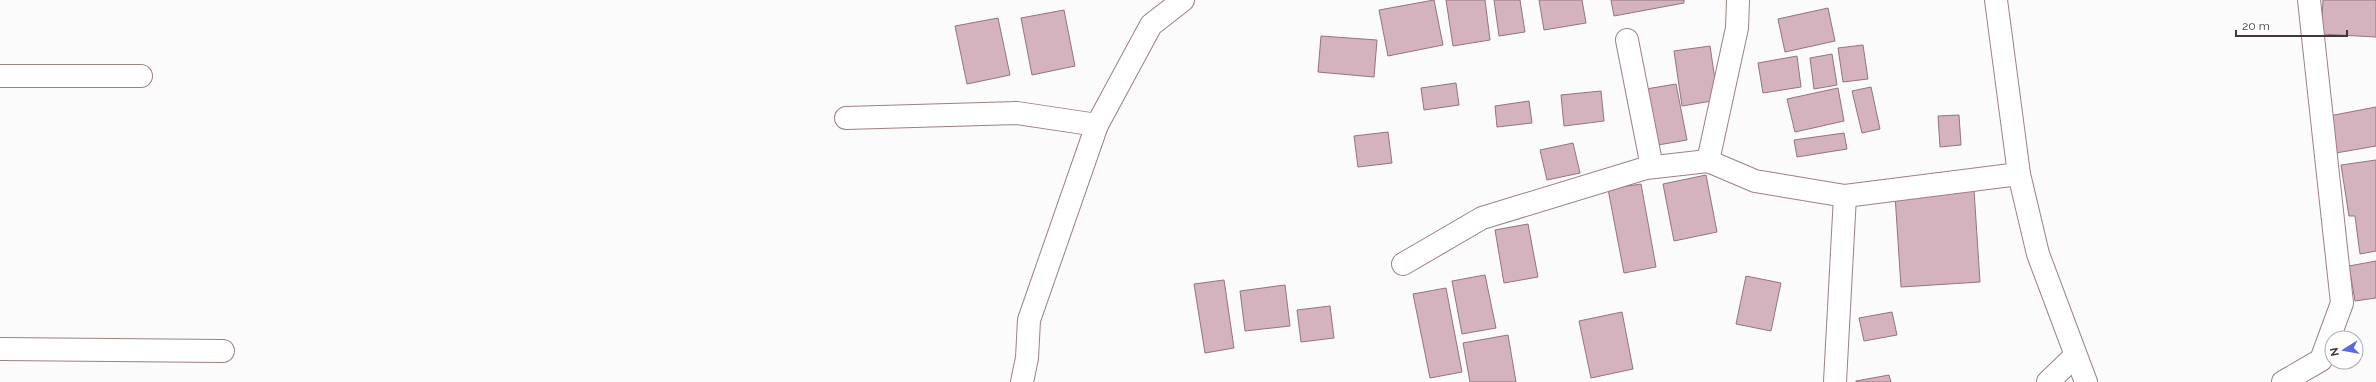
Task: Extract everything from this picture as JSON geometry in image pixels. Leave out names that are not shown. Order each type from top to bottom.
[{"type":"street","points":[[1022,382],[1027,358],[1029,320],[1097,125],[1151,25],[1183,0]]},
{"type":"street","points":[[1708,161],[1737,28],[1738,0]]},
{"type":"street","points":[[1996,0],[2019,174],[2038,254],[2086,382]]},
{"type":"street","points":[[2283,382],[2321,360],[2342,302],[2309,0]]},
{"type":"street","points":[[1627,40],[1652,168]]},
{"type":"street","points":[[0,76],[141,76]]},
{"type":"street","points":[[846,118],[1017,113],[1097,125]]},
{"type":"street","points":[[1403,264],[1482,218],[1652,168],[1708,161],[1755,181],[1845,196],[2019,174]]},
{"type":"street","points":[[1835,382],[1845,196]]},
{"type":"street","points":[[0,349],[223,351]]},
{"type":"street","points":[[2048,382],[2075,356]]},
{"type":"building","points":[[1434,0],[1443,45],[1388,56],[1379,10]]},
{"type":"building","points":[[1446,0],[1485,0],[1490,40],[1453,46]]},
{"type":"building","points":[[1494,0],[1520,0],[1525,32],[1499,36]]},
{"type":"building","points":[[1539,0],[1582,0],[1586,23],[1544,30]]},
{"type":"building","points":[[1611,0],[1684,0],[1684,3],[1614,16]]},
{"type":"building","points":[[2323,0],[2376,0],[2376,37],[2321,34]]},
{"type":"building","points":[[1828,8],[1835,41],[1785,52],[1778,19]]},
{"type":"building","points":[[1064,10],[1075,66],[1032,75],[1021,18]]},
{"type":"building","points":[[998,18],[1010,75],[967,84],[955,26]]},
{"type":"building","points":[[1321,36],[1377,40],[1374,77],[1318,72]]},
{"type":"building","points":[[1863,45],[1868,79],[1843,82],[1838,48]]},
{"type":"building","points":[[1710,46],[1718,100],[1682,106],[1674,51]]},
{"type":"building","points":[[1832,54],[1837,85],[1814,89],[1810,58]]},
{"type":"building","points":[[1797,56],[1801,87],[1763,93],[1758,63]]},
{"type":"building","points":[[1456,83],[1459,105],[1424,110],[1421,88]]},
{"type":"building","points":[[1676,84],[1687,140],[1658,145],[1646,89]]},
{"type":"building","points":[[1871,87],[1880,129],[1862,133],[1852,91]]},
{"type":"building","points":[[1838,88],[1844,121],[1795,132],[1787,99]]},
{"type":"building","points":[[1601,91],[1604,121],[1564,126],[1561,95]]},
{"type":"building","points":[[1529,101],[1532,123],[1497,127],[1495,106]]},
{"type":"building","points":[[2376,107],[2376,146],[2336,153],[2329,116]]},
{"type":"building","points":[[1959,115],[1961,145],[1940,147],[1938,116]]},
{"type":"building","points":[[1388,132],[1392,163],[1358,167],[1354,136]]},
{"type":"building","points":[[1844,133],[1847,149],[1797,157],[1794,140]]},
{"type":"building","points":[[1573,143],[1580,173],[1547,180],[1540,150]]},
{"type":"building","points":[[2376,160],[2376,251],[2360,254],[2355,216],[2349,216],[2341,165]]},
{"type":"building","points":[[1706,175],[1717,232],[1674,241],[1663,184]]},
{"type":"building","points":[[1641,184],[1656,267],[1624,273],[1608,189]]},
{"type":"building","points":[[1974,190],[1980,282],[1901,287],[1895,195]]},
{"type":"building","points":[[1528,224],[1538,277],[1504,283],[1495,230]]},
{"type":"building","points":[[2376,261],[2376,298],[2355,301],[2349,266]]},
{"type":"building","points":[[1485,275],[1496,328],[1462,334],[1452,281]]},
{"type":"building","points":[[1746,276],[1781,283],[1771,331],[1736,324]]},
{"type":"building","points":[[1224,280],[1234,348],[1205,353],[1194,284]]},
{"type":"building","points":[[1285,285],[1290,326],[1245,331],[1240,291]]},
{"type":"building","points":[[1446,288],[1462,372],[1430,378],[1413,294]]},
{"type":"building","points":[[1330,306],[1334,338],[1301,342],[1297,310]]},
{"type":"building","points":[[1622,312],[1633,369],[1591,378],[1579,321]]},
{"type":"building","points":[[1892,312],[1897,335],[1864,341],[1859,318]]},
{"type":"building","points":[[1508,335],[1516,382],[1470,382],[1463,343]]},
{"type":"building","points":[[1889,375],[1891,382],[1856,382],[1856,381]]}]
